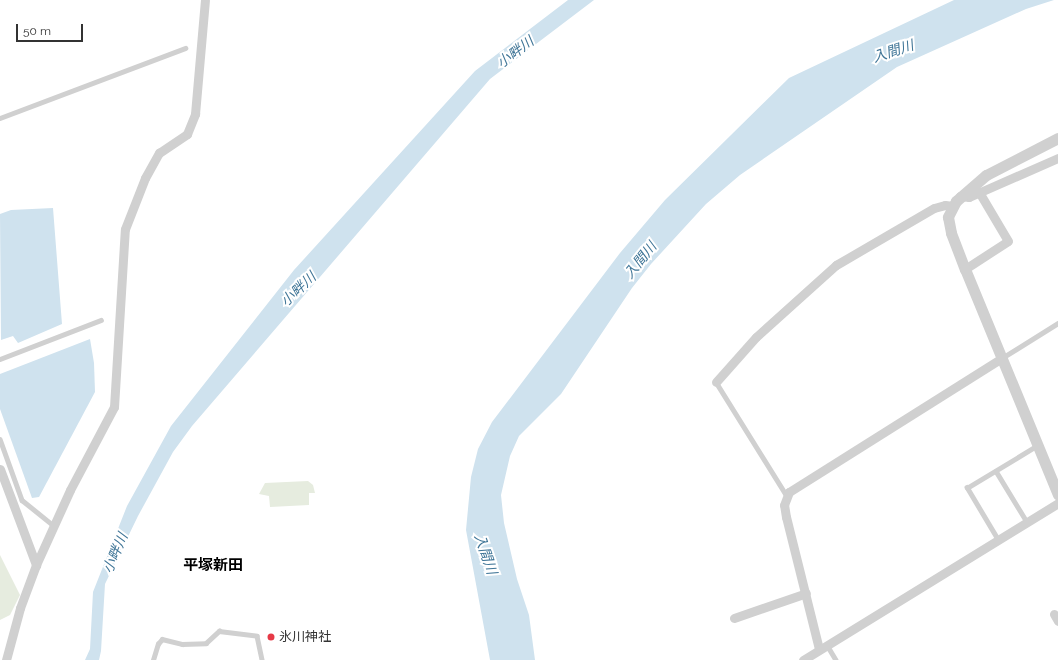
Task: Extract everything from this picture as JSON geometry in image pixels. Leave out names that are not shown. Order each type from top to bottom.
[{"type":"street","points":[[6,660],[20,608],[53,525],[114,407],[125,229],[145,178],[159,153],[187,134],[195,114],[205,0]]},
{"type":"street","points":[[1058,138],[1001,166],[960,196],[948,217],[949,226],[965,269],[1058,496]]},
{"type":"street","points":[[960,196],[969,197],[1058,158]]},
{"type":"street","points":[[965,269],[1008,242],[979,192]]},
{"type":"street","points":[[716,382],[761,332],[836,265],[934,208],[945,205],[953,206]]},
{"type":"street","points":[[823,647],[806,593],[786,517],[784,505],[787,496],[796,485],[1002,358]]},
{"type":"street","points":[[0,469],[36,565]]},
{"type":"street","points":[[803,660],[1058,503]]},
{"type":"street","points":[[734,618],[806,593]]},
{"type":"lane","points":[[0,118],[185,48]]},
{"type":"lane","points":[[0,359],[101,320]]},
{"type":"lane","points":[[1002,358],[1058,324]]},
{"type":"lane","points":[[716,382],[787,496]]},
{"type":"lane","points":[[0,439],[22,500],[53,525]]},
{"type":"lane","points":[[998,540],[967,488],[1038,445]]},
{"type":"lane","points":[[996,471],[1027,522]]},
{"type":"lane","points":[[153,660],[158,644],[162,639],[182,644],[206,643],[218,631],[257,636],[262,660]]},
{"type":"lane","points":[[823,647],[836,660]]},
{"type":"shaded area","points":[[308,481],[313,485],[315,493],[309,493],[309,505],[270,507],[269,496],[259,494],[265,483]]},
{"type":"shaded area","points":[[0,555],[20,595],[10,615],[0,620]]},
{"type":"water","name":"小畔川","points":[[568,0],[594,0],[490,79],[192,426],[173,452],[138,516],[105,584],[101,651],[99,660],[85,660],[90,649],[93,592],[127,506],[171,426],[294,270],[475,71]]},
{"type":"water","name":"入間川","points":[[954,0],[1054,0],[1026,9],[897,67],[740,175],[706,204],[651,264],[632,288],[561,394],[519,436],[510,456],[501,495],[504,523],[517,579],[529,615],[535,660],[490,660],[466,530],[471,477],[478,449],[492,422],[620,253],[665,200],[789,78]]},
{"type":"water","points":[[53,208],[62,324],[18,343],[13,336],[1,340],[0,214],[11,210]]},
{"type":"water","points":[[90,339],[94,363],[95,392],[39,497],[32,498],[0,409],[0,374]]},
{"type":"place","name":"氷川神社","points":[[271,637]]},
{"type":"district","name":"平塚新田","points":[[213,566]]}]
